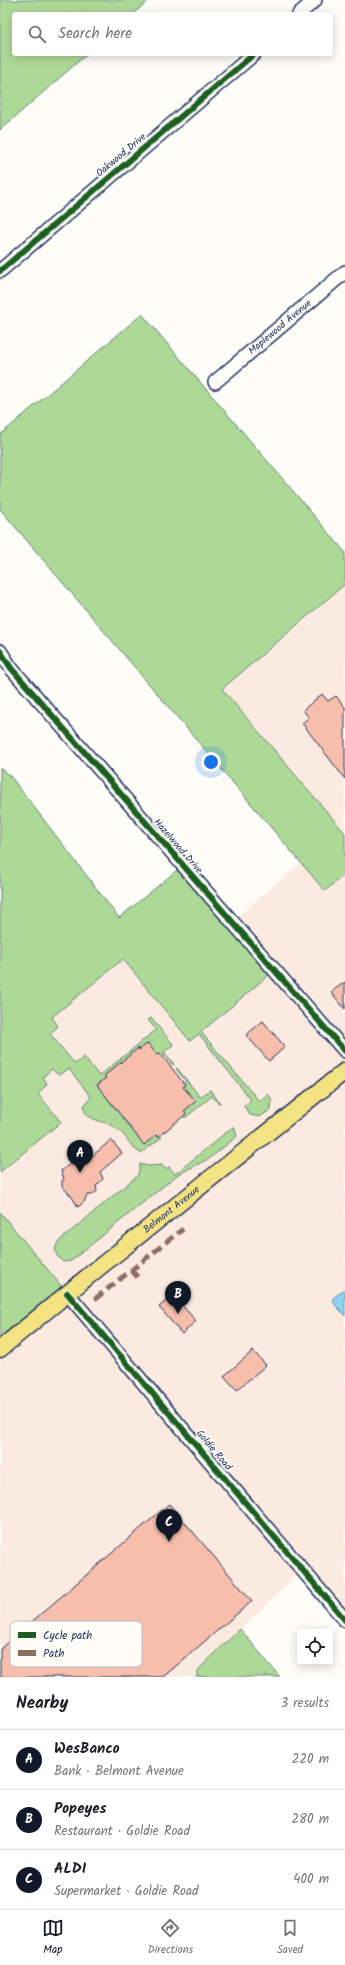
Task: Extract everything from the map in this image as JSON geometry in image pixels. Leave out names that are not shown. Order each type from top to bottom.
[{"type":"main road","name":"Belmont Avenue","points":[[0,1349],[345,1071]]},
{"type":"street","points":[[301,12],[315,0]]},
{"type":"street","name":"Oakwood Drive","points":[[0,271],[252,56]]},
{"type":"street","name":"Maplewood Avenue","points":[[215,382],[345,272]]},
{"type":"street","name":"Hazelwood Drive","points":[[0,651],[11,668],[345,1051]]},
{"type":"street","name":"Goldie Road","points":[[68,1293],[345,1620]]},
{"type":"shaded area","points":[[345,584],[345,833],[222,689]]},
{"type":"shaded area","points":[[301,863],[325,891],[345,874],[345,1620],[302,1570],[199,1669],[196,1677],[0,1677],[0,1349],[67,1293],[0,1212],[0,1172],[57,1125],[23,1083],[36,1022],[101,933],[231,922]]},
{"type":"green space","points":[[0,0],[149,0],[135,12],[12,12],[12,56],[85,56],[0,130]]},
{"type":"green space","points":[[142,314],[345,552],[345,584],[222,689],[345,833],[345,874],[325,891],[0,509],[0,435]]},
{"type":"green space","points":[[0,768],[11,777],[119,918],[182,866],[271,973],[201,1032],[259,1101],[268,1094],[272,1100],[271,1109],[260,1117],[250,1115],[244,1106],[251,1100],[199,1034],[190,1041],[123,959],[52,1017],[58,1026],[50,1034],[75,1064],[84,1057],[99,1076],[156,1030],[148,1020],[151,1018],[173,1045],[164,1052],[174,1064],[173,1065],[164,1054],[162,1056],[160,1053],[157,1055],[148,1044],[139,1050],[137,1049],[104,1076],[106,1078],[97,1085],[144,1144],[156,1135],[162,1137],[141,1153],[137,1151],[117,1128],[90,1117],[87,1114],[84,1106],[91,1097],[69,1069],[58,1075],[52,1069],[43,1077],[47,1084],[38,1094],[61,1122],[0,1172]]},
{"type":"green space","points":[[177,1068],[200,1097],[210,1090],[220,1103],[218,1103],[212,1096],[185,1118],[183,1116],[186,1114],[184,1111],[195,1101],[183,1087],[186,1081],[176,1069]]},
{"type":"green space","points":[[234,1126],[237,1136],[210,1158],[177,1175],[71,1261],[63,1262],[57,1256],[55,1249],[58,1242],[138,1175],[140,1164],[148,1166],[162,1165],[165,1169],[169,1167],[175,1174]]},
{"type":"green space","points":[[0,1212],[67,1293],[0,1349]]},
{"type":"green space","points":[[240,1629],[280,1677],[196,1677],[199,1669]]},
{"type":"water","points":[[345,1289],[345,1316],[333,1302],[333,1298]]},
{"type":"building","points":[[322,694],[328,701],[336,696],[345,707],[345,779],[302,723],[309,718],[303,710]]},
{"type":"building","points":[[345,982],[345,1009],[331,992]]},
{"type":"building","points":[[263,1021],[285,1047],[269,1061],[246,1035]]},
{"type":"building","points":[[148,1043],[157,1055],[160,1053],[185,1085],[183,1087],[196,1101],[184,1111],[186,1114],[158,1137],[156,1135],[144,1145],[97,1085],[106,1078],[104,1076],[138,1048],[139,1050]]},
{"type":"building","points":[[111,1140],[122,1153],[100,1172],[103,1179],[96,1186],[97,1191],[92,1195],[87,1195],[84,1202],[78,1207],[72,1197],[62,1186],[62,1181],[64,1179],[61,1171],[82,1154],[90,1158]]},
{"type":"building","points":[[173,1295],[196,1321],[182,1334],[159,1307]]},
{"type":"building","points":[[253,1351],[266,1365],[237,1390],[224,1376]]},
{"type":"building","points":[[169,1504],[252,1601],[163,1677],[0,1677],[0,1649],[10,1640],[10,1667],[142,1667],[142,1621],[33,1621]]},
{"type":"marked path","points":[[95,1299],[183,1229]]},
{"type":"marked path","points":[[131,1270],[141,1281]]},
{"type":"cycle path","points":[[0,271],[252,56]]},
{"type":"cycle path","points":[[0,651],[11,668],[345,1051]]},
{"type":"cycle path","points":[[67,1293],[345,1620]]},
{"type":"place","name":"WesBanco","points":[[80,1173]]},
{"type":"place","name":"Popeyes","points":[[178,1314]]},
{"type":"place","name":"ALDI","points":[[169,1542]]}]
